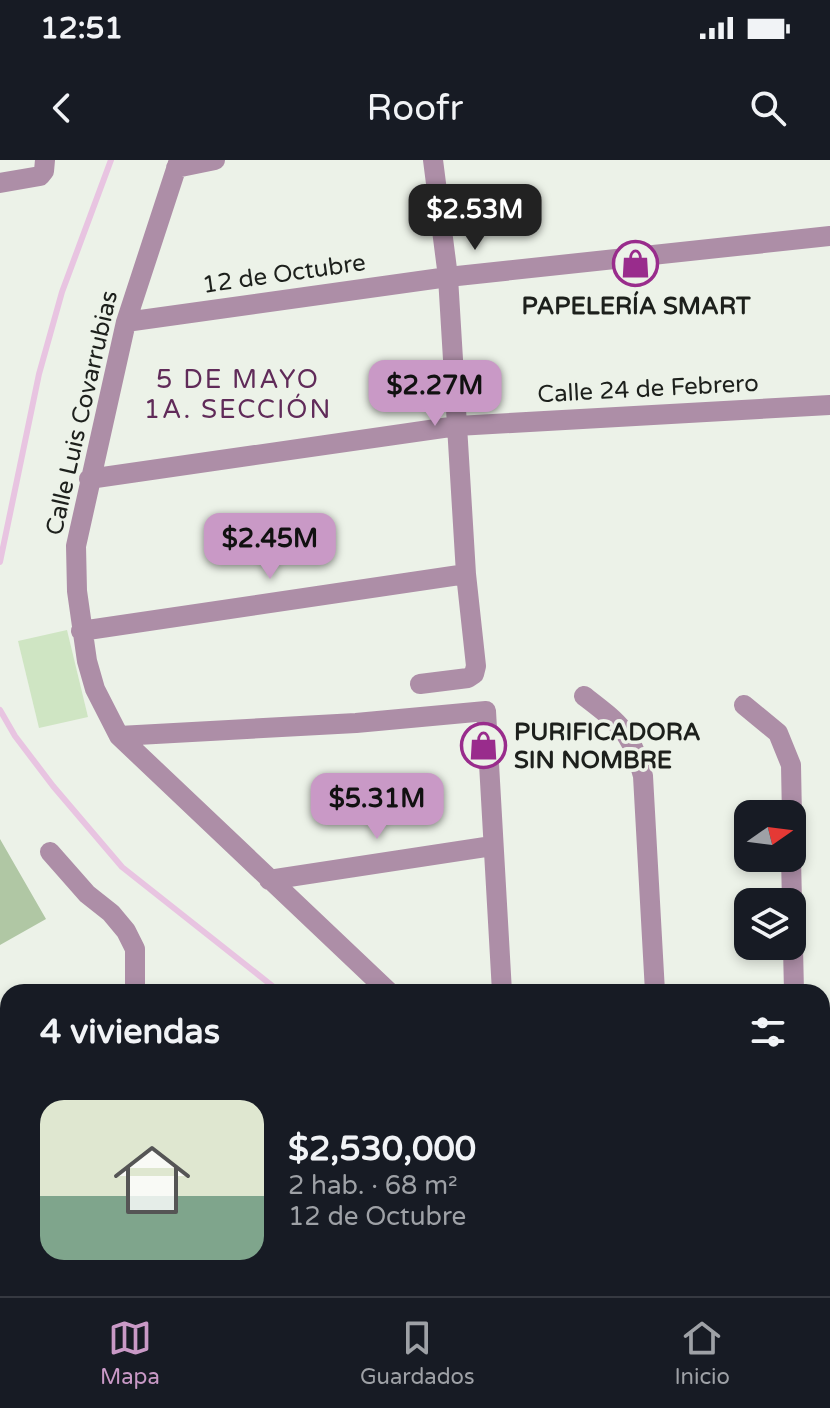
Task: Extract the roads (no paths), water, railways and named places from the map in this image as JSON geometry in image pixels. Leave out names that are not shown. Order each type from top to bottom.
[{"type":"street","points":[[178,164],[215,160]]},
{"type":"street","points":[[420,684],[468,678],[474,674],[476,666],[466,574],[448,277],[433,160]]},
{"type":"street","name":"Calle Luis Covarrubias","points":[[178,164],[126,322],[76,546],[81,631],[95,689],[119,736],[380,984]]},
{"type":"street","points":[[0,183],[33,178],[44,165]]},
{"type":"street","name":"12 de Octubre","points":[[126,322],[448,277],[830,236]]},
{"type":"street","name":"Calle 24 de Febrero","points":[[89,479],[457,426],[830,405]]},
{"type":"street","points":[[81,631],[466,574]]},
{"type":"street","points":[[584,696],[622,725],[636,749],[643,776],[655,984]]},
{"type":"street","points":[[744,705],[778,733],[791,765],[792,800]]},
{"type":"street","points":[[119,736],[356,723],[486,711],[501,984]]},
{"type":"street","points":[[269,880],[492,846]]},
{"type":"street","points":[[50,852],[87,894],[111,913],[126,931],[135,949],[130,984]]},
{"type":"street","points":[[791,872],[794,984]]},
{"type":"waterway","points":[[0,562],[39,374],[62,292],[111,160]]},
{"type":"waterway","points":[[0,710],[15,736],[53,786],[122,867],[270,984]]},
{"type":"place","name":"PAPELERÍA SMART","points":[[636,264]]},
{"type":"place","name":"PURIFICADORA SIN NOMBRE","points":[[483,746]]},
{"type":"district","name":"5 DE MAYO 1A. SECCIÓN","points":[[238,394]]}]
